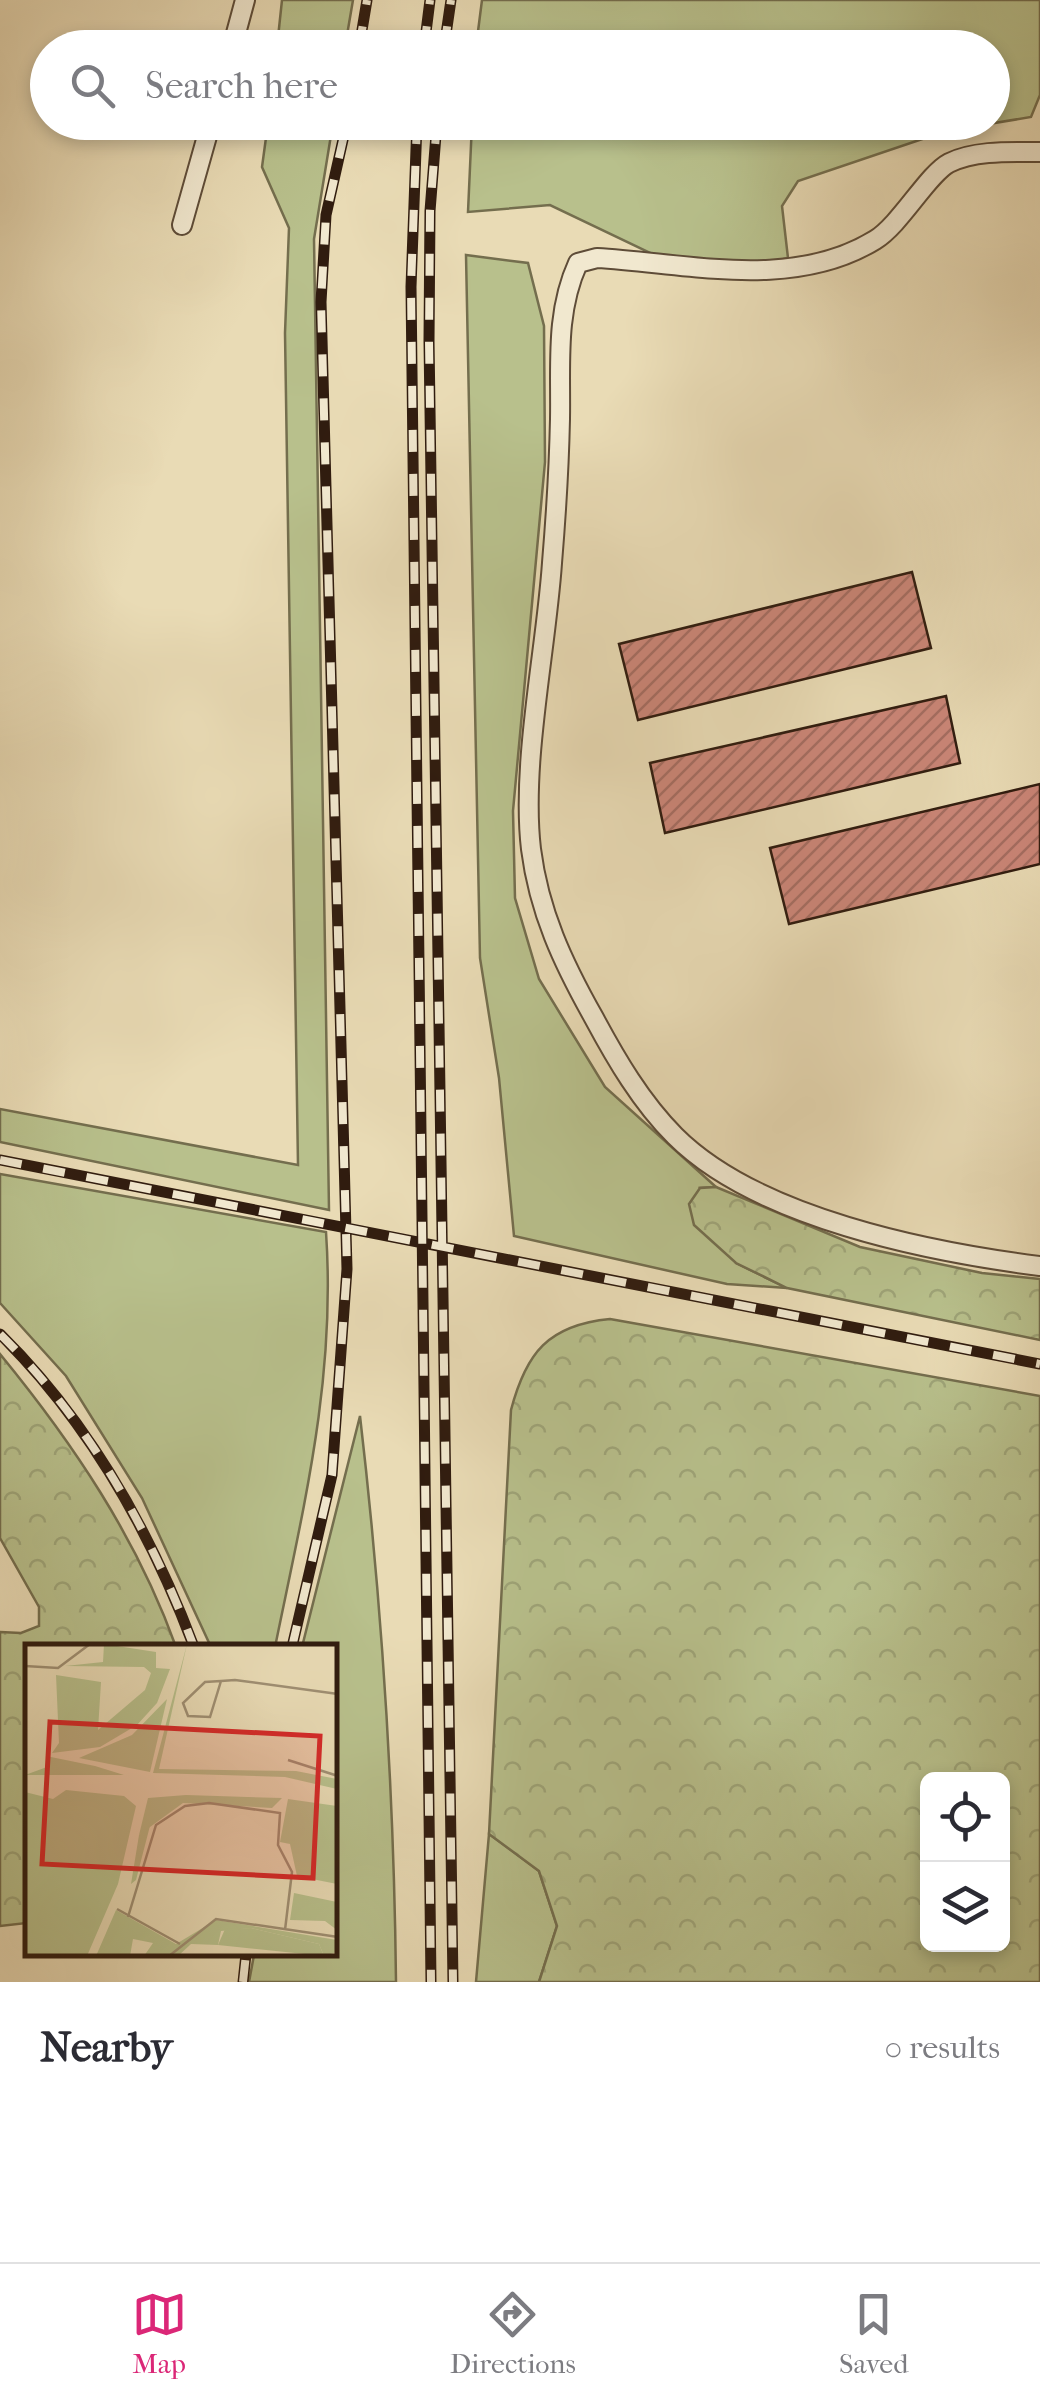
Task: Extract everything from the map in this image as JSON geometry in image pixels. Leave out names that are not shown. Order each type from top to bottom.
[{"type":"lane","points":[[237,30],[245,0]]},
{"type":"lane","points":[[182,226],[206,140]]},
{"type":"lane","points":[[1040,152],[1002,152],[947,164],[876,240],[806,267],[753,271],[614,259],[578,263],[566,290],[561,331],[556,505],[531,789],[530,846],[541,908],[562,962],[625,1072],[686,1146],[746,1185],[892,1240],[966,1257],[1040,1266]]},
{"type":"green space","points":[[282,0],[353,0],[348,30],[279,30]]},
{"type":"green space","points":[[482,0],[1040,0],[1040,95],[1031,117],[1010,120],[1010,30],[478,30]]},
{"type":"green space","points":[[266,140],[330,140],[314,239],[329,1210],[0,1142],[0,1109],[298,1165],[285,333],[289,228],[262,167]]},
{"type":"green space","points":[[471,140],[919,140],[798,181],[782,206],[788,258],[727,272],[667,261],[550,205],[468,212]]},
{"type":"green space","points":[[466,255],[528,263],[544,326],[545,462],[513,811],[515,898],[539,979],[605,1087],[716,1187],[700,1188],[736,1263],[787,1288],[727,1284],[514,1236],[499,1078],[480,958]]},
{"type":"green space","points":[[0,1174],[326,1232],[328,1286],[322,1390],[307,1492],[276,1644],[210,1644],[142,1498],[66,1376],[0,1303]]},
{"type":"green space","points":[[716,1187],[860,1247],[982,1273],[1040,1279],[1040,1340],[787,1288],[736,1263],[694,1225],[689,1204],[700,1188]]},
{"type":"green space","points":[[610,1319],[1040,1396],[1040,1982],[539,1982],[557,1926],[539,1871],[489,1834],[511,1410],[533,1358],[555,1335]]},
{"type":"green space","points":[[0,1354],[101,1493],[142,1568],[175,1644],[25,1644],[25,1923],[0,1926],[0,1632],[21,1633],[39,1626],[39,1607],[0,1538]]},
{"type":"green space","points":[[360,1416],[386,1699],[396,1982],[249,1982],[254,1957],[338,1957],[338,1644],[303,1644]]},
{"type":"green space","points":[[489,1834],[539,1871],[557,1926],[539,1982],[476,1982]]},
{"type":"building","points":[[912,572],[931,648],[638,720],[619,644]]},
{"type":"building","points":[[946,696],[960,763],[665,833],[650,763]]},
{"type":"building","points":[[1040,784],[1040,864],[789,924],[770,848]]},
{"type":"railway","points":[[362,30],[367,0]]},
{"type":"railway","points":[[426,30],[430,0]]},
{"type":"railway","points":[[447,30],[451,0]]},
{"type":"railway","points":[[293,1644],[332,1475],[347,1269],[321,302],[326,215],[343,140]]},
{"type":"railway","points":[[416,140],[411,287],[431,1982]]},
{"type":"railway","points":[[436,140],[430,211],[429,341],[453,1982]]},
{"type":"railway","points":[[0,1160],[1040,1364]]},
{"type":"railway","points":[[0,1334],[62,1404],[114,1480],[158,1561],[193,1644]]},
{"type":"railway","points":[[243,1982],[246,1957]]}]
